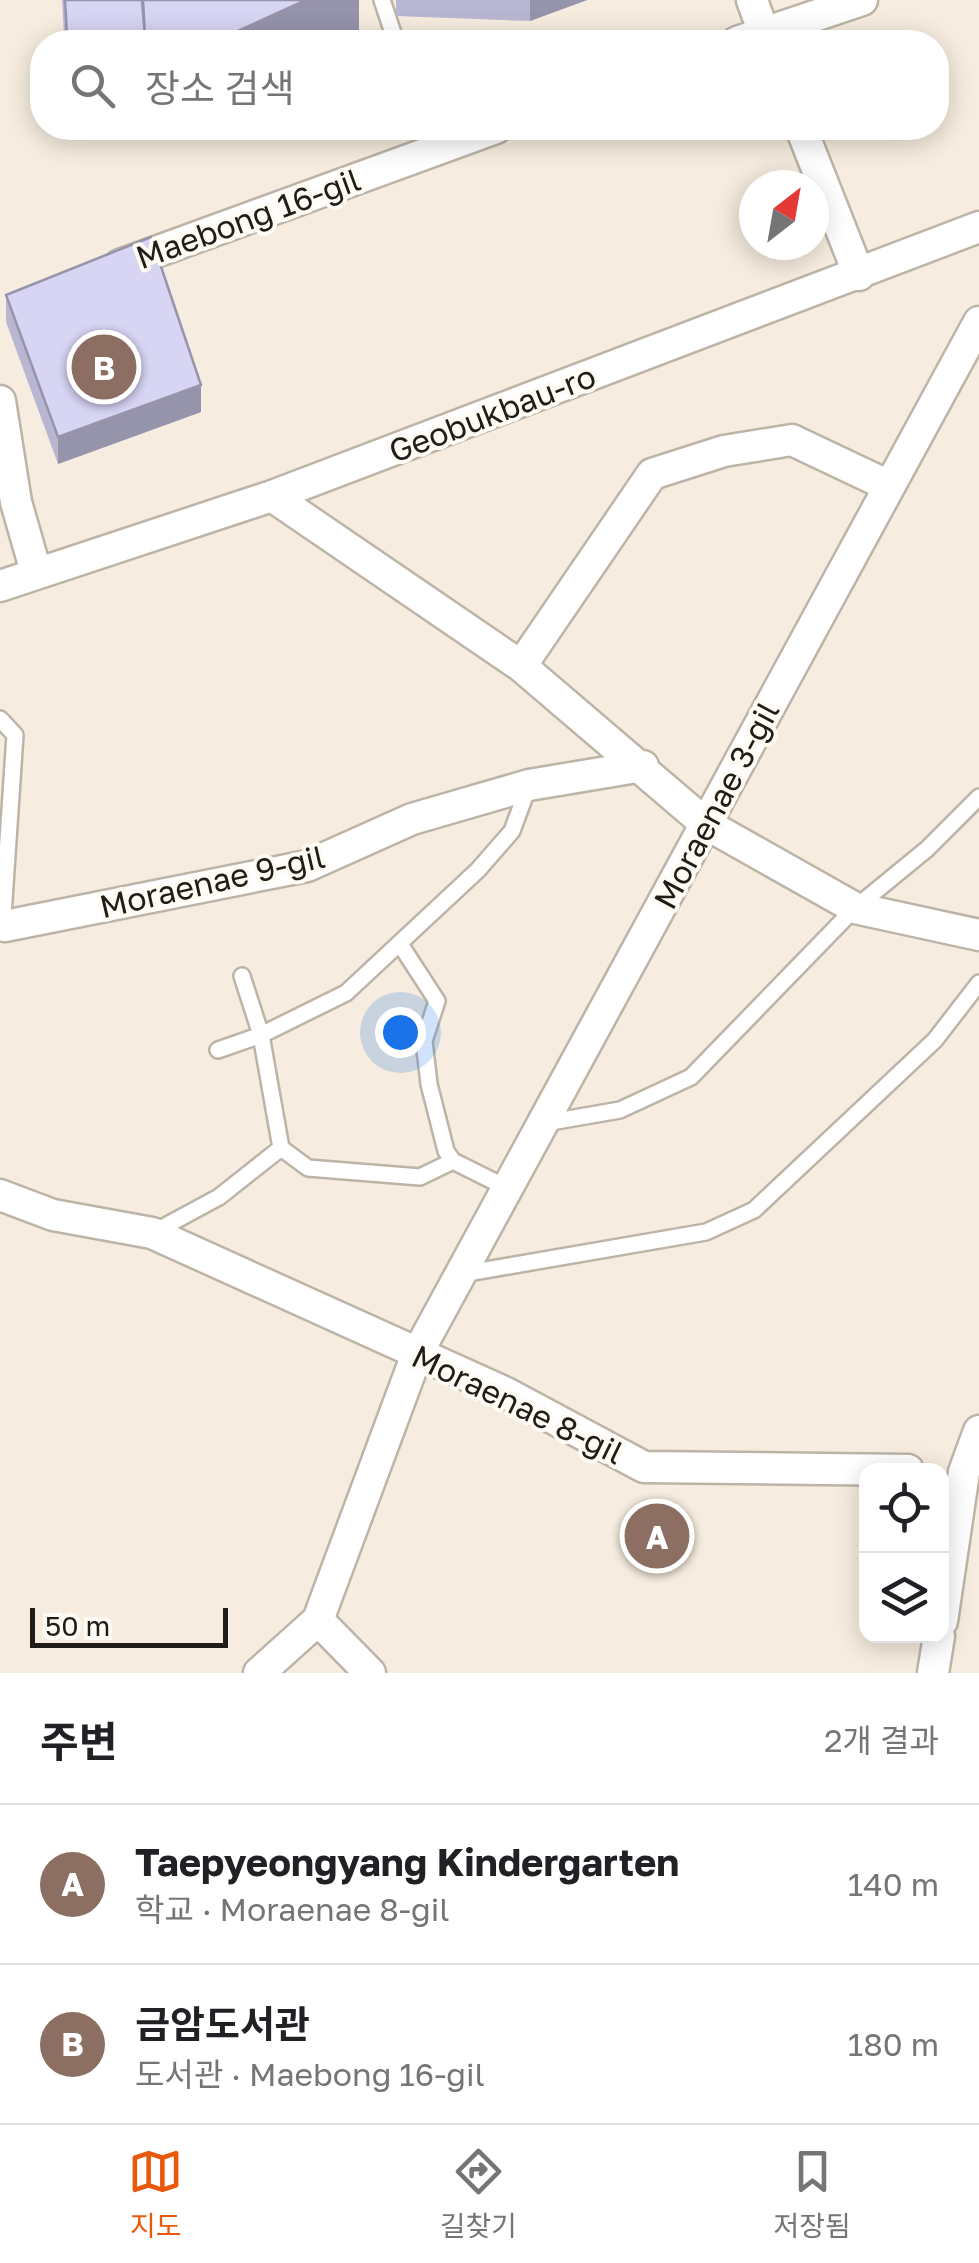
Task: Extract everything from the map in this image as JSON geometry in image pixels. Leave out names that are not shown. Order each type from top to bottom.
[{"type":"street","points":[[752,0],[755,30]]},
{"type":"street","points":[[780,30],[862,0]]},
{"type":"street","name":"Maebong 16-gil","points":[[90,276],[425,140]]},
{"type":"street","points":[[806,140],[859,275]]},
{"type":"street","name":"Geobukbau-ro","points":[[0,586],[272,496],[979,227]]},
{"type":"street","name":"Moraenae 3-gil","points":[[259,1673],[318,1620],[417,1354],[979,322]]},
{"type":"street","points":[[0,402],[16,502],[36,572]]},
{"type":"street","points":[[521,666],[652,474],[724,451],[792,440],[889,486]]},
{"type":"street","points":[[272,496],[521,666],[643,766],[706,824],[855,908],[979,934]]},
{"type":"street","name":"Moraenae 9-gil","points":[[2,930],[307,866],[412,819],[529,784],[643,766]]},
{"type":"street","name":"Moraenae 8-gil","points":[[0,1195],[53,1215],[152,1233],[582,1430],[644,1466],[859,1469]]},
{"type":"street","points":[[949,1569],[962,1472],[979,1431]]},
{"type":"street","points":[[318,1620],[370,1673]]},
{"type":"street","points":[[934,1673],[938,1643]]},
{"type":"lane","points":[[382,0],[392,30]]},
{"type":"lane","points":[[0,719],[16,735],[2,930]]},
{"type":"lane","points":[[218,1050],[260,1035],[346,994],[512,831],[529,784]]},
{"type":"lane","points":[[543,1124],[620,1110],[690,1078],[855,908],[927,849],[979,798]]},
{"type":"lane","points":[[400,944],[437,1001],[424,1042],[429,1084],[446,1151],[453,1161],[507,1188]]},
{"type":"lane","points":[[242,976],[260,1035],[281,1148],[308,1168],[420,1177],[453,1161]]},
{"type":"lane","points":[[460,1274],[706,1232],[754,1210],[935,1040],[979,983]]},
{"type":"lane","points":[[152,1233],[218,1197],[281,1148]]},
{"type":"building","points":[[65,0],[142,0],[144,30],[67,30]]},
{"type":"building","points":[[143,0],[306,0],[240,30],[145,30]]},
{"type":"building","points":[[151,237],[201,385],[58,437],[6,295]]},
{"type":"place","name":"금암도서관","points":[[104,367]]},
{"type":"place","name":"Taepyeongyang Kindergarten","points":[[657,1536]]}]
